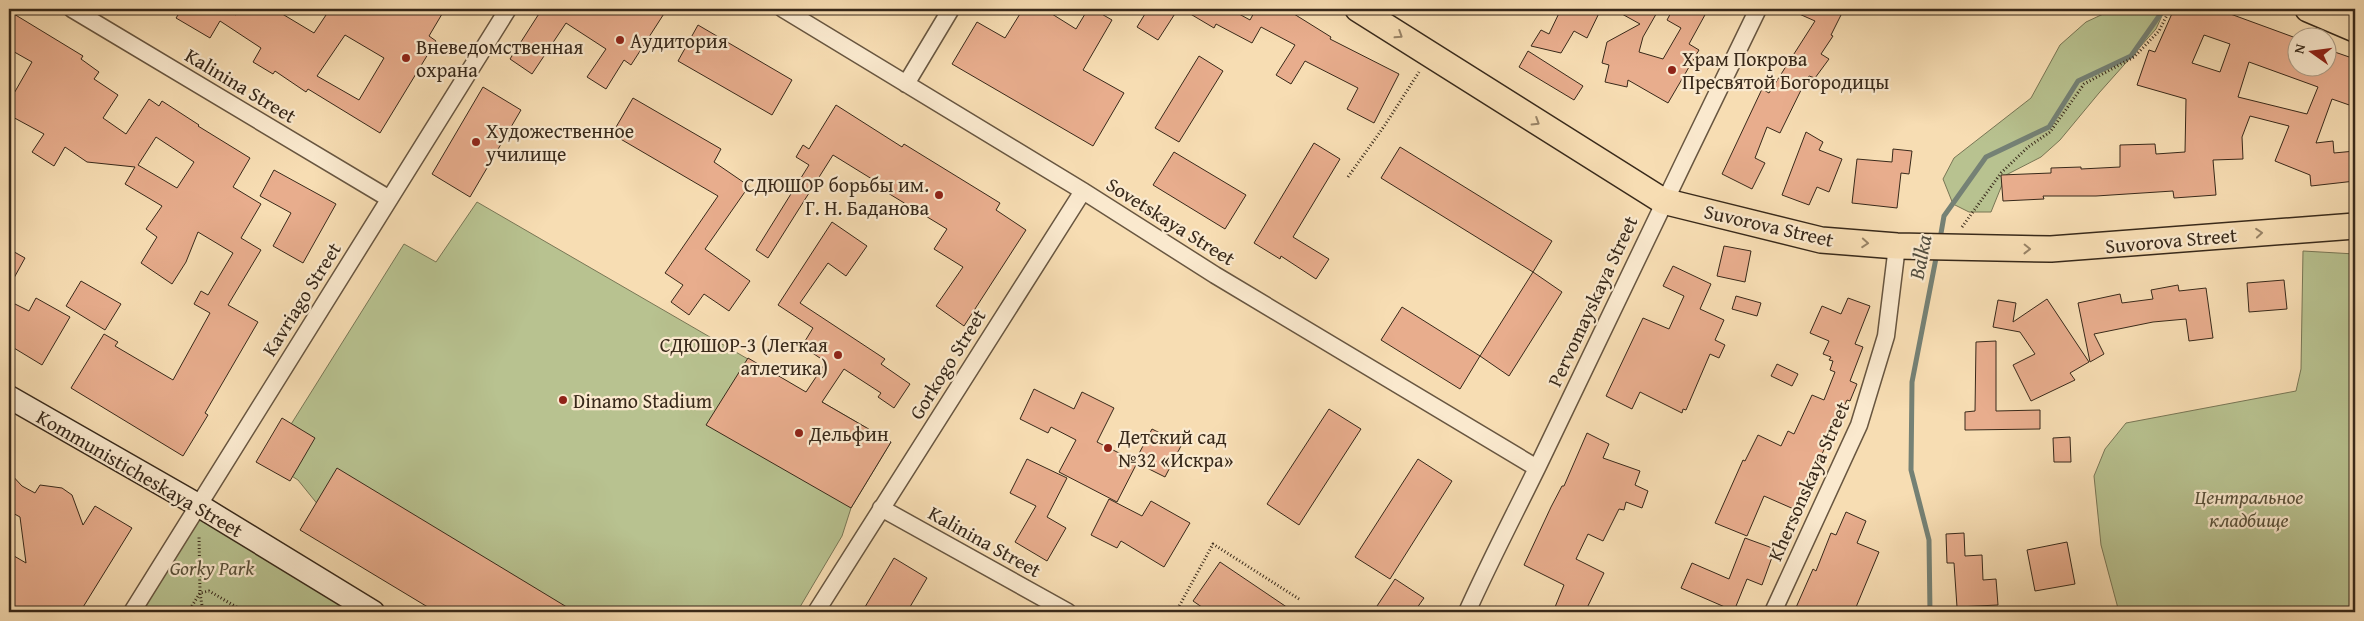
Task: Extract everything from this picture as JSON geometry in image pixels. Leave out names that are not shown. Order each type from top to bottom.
[{"type":"main road","name":"Suvorova Street","points":[[1358,9],[1663,201],[1821,240],[1897,246],[2052,249],[2355,226]]},
{"type":"main road","points":[[2308,9],[2355,29]]},
{"type":"main road","name":"Kommunisticheskaya Street","points":[[9,397],[198,506],[373,612]]},
{"type":"street","name":"Kalinina Street","points":[[72,9],[388,198]]},
{"type":"street","name":"Kavriago Street","points":[[132,612],[388,198],[508,9]]},
{"type":"street","name":"Sovetskaya Street","points":[[783,9],[1083,191],[1215,275],[1537,468]]},
{"type":"street","points":[[906,84],[951,9]]},
{"type":"street","name":"Pervomayskaya Street","points":[[1467,612],[1663,201],[1758,9]]},
{"type":"street","name":"Gorkogo Street","points":[[816,612],[1083,191]]},
{"type":"street","name":"Khersonskaya Street","points":[[1773,612],[1859,425],[1886,336],[1897,246]]},
{"type":"street","name":"Kalinina Street","points":[[881,508],[1068,612]]},
{"type":"path","points":[[1952,247],[1966,220],[2001,173],[2028,147],[2050,132],[2084,84],[2134,58],[2159,31],[2170,9]]},
{"type":"path","points":[[1348,177],[1385,125],[1430,55]]},
{"type":"path","points":[[198,506],[202,612]]},
{"type":"path","points":[[1176,612],[1213,544],[1299,599]]},
{"type":"path","points":[[188,612],[200,593],[209,591],[245,612]]},
{"type":"green space","points":[[2114,9],[2165,9],[2156,29],[2060,140],[2041,157],[2006,175],[1991,212],[1969,212],[1953,204],[1943,179],[1954,158],[2031,98],[2060,45],[2086,22]]},
{"type":"green space","name":"Dinamo Stadium","points":[[477,202],[891,442],[851,508],[842,536],[797,612],[449,612],[306,529],[319,506],[298,480],[268,461],[404,244],[436,262]]},
{"type":"green space","name":"Центральное кладбище","points":[[2303,251],[2355,254],[2355,612],[2119,612],[2101,545],[2094,476],[2105,449],[2126,423],[2296,391],[2301,369]]},
{"type":"green space","name":"Gorky Park","points":[[198,505],[373,612],[132,612]]},
{"type":"building","points":[[182,9],[227,9],[236,15],[240,9],[274,9],[314,33],[330,9],[445,9],[429,36],[436,41],[380,133],[308,89],[306,92],[275,71],[273,74],[253,62],[261,48],[220,21],[210,38],[176,18]],"holes":[[[345,35],[384,58],[359,100],[317,76]]]},
{"type":"building","name":"Аудитория","points":[[542,9],[618,9],[627,14],[630,9],[667,9],[631,65],[624,60],[606,89],[587,77],[606,49],[566,23],[532,74],[510,59]]},
{"type":"building","points":[[1023,9],[1044,9],[1076,29],[1088,9],[1093,9],[1112,20],[1083,70],[1124,93],[1093,146],[952,64],[977,22],[1005,38]]},
{"type":"building","points":[[1148,9],[1178,9],[1158,40],[1137,27]]},
{"type":"building","points":[[1182,9],[1230,9],[1250,20],[1256,9],[1286,9],[1331,37],[1330,39],[1399,74],[1374,123],[1347,109],[1358,88],[1305,61],[1291,84],[1276,75],[1295,45],[1261,27],[1252,43],[1216,24],[1214,28]]},
{"type":"building","points":[[1561,9],[1601,9],[1587,38],[1574,31],[1561,53],[1531,46],[1541,30],[1549,34]]},
{"type":"building","points":[[1613,9],[1659,9],[1643,37],[1639,52],[1663,59],[1681,28],[1667,20],[1673,9],[1698,9],[1706,13],[1689,44],[1699,50],[1668,103],[1628,80],[1627,87],[1605,82],[1609,65],[1602,63],[1607,42],[1640,24]]},
{"type":"building","points":[[1788,9],[1844,9],[1831,35],[1833,36],[1821,54],[1829,59],[1815,78],[1809,76],[1780,133],[1767,127],[1755,158],[1765,163],[1752,189],[1722,174],[1762,89],[1769,93],[1815,21]]},
{"type":"building","points":[[2174,9],[2226,9],[2225,12],[2286,34],[2286,75],[2249,62],[2238,97],[2307,114],[2318,87],[2293,78],[2336,78],[2336,52],[2355,59],[2355,107],[2332,99],[2316,143],[2333,141],[2334,153],[2355,151],[2355,181],[2311,186],[2310,175],[2275,161],[2289,126],[2250,116],[2242,137],[2243,159],[2213,160],[2216,195],[2174,198],[2173,191],[2096,196],[2043,196],[2044,199],[2003,201],[2001,175],[2051,173],[2051,168],[2120,167],[2120,145],[2155,144],[2156,154],[2185,152],[2186,99],[2137,85],[2149,50],[2155,52]],"holes":[[[2204,35],[2230,44],[2220,72],[2192,63]]]},
{"type":"building","points":[[9,11],[83,56],[81,59],[99,72],[94,79],[118,95],[103,118],[126,134],[149,99],[159,106],[162,101],[250,158],[233,187],[261,204],[241,238],[261,250],[228,305],[258,322],[205,413],[208,415],[183,456],[71,388],[104,334],[118,342],[115,346],[173,380],[210,313],[194,304],[201,291],[208,295],[233,253],[198,232],[186,262],[172,284],[141,263],[157,237],[146,229],[162,206],[125,184],[135,167],[87,162],[65,147],[54,166],[32,152],[44,134],[9,115],[9,102],[32,62],[9,49]],"holes":[[[156,137],[194,162],[177,188],[138,165]]]},
{"type":"building","points":[[698,25],[792,80],[772,115],[678,61]]},
{"type":"building","points":[[1528,51],[1583,86],[1574,100],[1519,67]]},
{"type":"building","points":[[1199,56],[1223,71],[1179,142],[1155,128]]},
{"type":"building","name":"Художественное училище","points":[[483,87],[521,110],[470,197],[432,174]]},
{"type":"building","points":[[633,98],[721,149],[714,162],[749,186],[705,249],[750,281],[729,311],[704,294],[689,315],[671,302],[683,285],[665,273],[718,196],[612,134]]},
{"type":"building","points":[[836,105],[902,147],[904,144],[1000,203],[996,210],[1026,230],[964,326],[936,306],[963,267],[934,249],[947,229],[878,187],[880,184],[833,155],[768,258],[756,250],[809,165],[796,157],[803,145],[809,149]]},
{"type":"building","points":[[1806,132],[1823,142],[1819,150],[1842,159],[1829,192],[1817,187],[1809,205],[1782,195]]},
{"type":"building","points":[[1314,143],[1340,159],[1293,237],[1329,259],[1316,279],[1281,256],[1280,259],[1254,243]]},
{"type":"building","points":[[1400,147],[1552,241],[1533,272],[1381,178]]},
{"type":"building","points":[[1893,149],[1912,151],[1909,174],[1901,173],[1897,208],[1852,203],[1857,159],[1892,162]]},
{"type":"building","points":[[1174,152],[1246,195],[1225,229],[1153,185]]},
{"type":"building","points":[[274,170],[336,204],[303,263],[273,246],[291,213],[260,196]]},
{"type":"building","name":"Дельфин","points":[[832,222],[867,246],[846,276],[828,263],[800,303],[885,359],[881,364],[910,384],[894,408],[878,397],[881,393],[844,369],[822,402],[891,442],[851,508],[706,425],[748,358],[806,392],[826,362],[802,346],[813,328],[778,305]]},
{"type":"building","points":[[1724,246],[1751,251],[1745,282],[1717,276]]},
{"type":"building","points":[[9,249],[25,258],[9,287]]},
{"type":"building","points":[[1673,266],[1711,284],[1700,309],[1724,320],[1715,340],[1725,345],[1719,358],[1710,354],[1686,410],[1683,409],[1682,413],[1640,392],[1632,409],[1606,396],[1643,318],[1669,329],[1684,296],[1663,286]]},
{"type":"building","points":[[1533,272],[1562,292],[1509,376],[1480,356]]},
{"type":"building","points":[[2284,280],[2287,309],[2249,312],[2247,283]]},
{"type":"building","points":[[81,281],[121,304],[105,330],[66,306]]},
{"type":"building","points":[[2178,285],[2179,291],[2206,288],[2213,338],[2189,341],[2186,319],[2153,322],[2094,334],[2104,354],[2090,362],[2078,303],[2120,294],[2122,303],[2153,299],[2151,290]]},
{"type":"building","points":[[1736,296],[1761,303],[1757,316],[1732,309]]},
{"type":"building","points":[[36,298],[70,317],[42,365],[9,345],[9,301],[29,311]]},
{"type":"building","points":[[1848,298],[1870,306],[1855,344],[1863,347],[1850,381],[1857,384],[1850,401],[1847,400],[1796,510],[1764,496],[1747,536],[1715,523],[1743,460],[1745,461],[1758,435],[1781,446],[1788,431],[1794,434],[1812,395],[1824,400],[1835,372],[1830,370],[1833,361],[1829,360],[1831,357],[1823,354],[1829,341],[1810,333],[1822,306],[1841,314]]},
{"type":"building","points":[[2047,299],[2089,362],[2070,373],[2075,380],[2031,401],[2013,365],[2035,354],[2020,332],[1993,327],[1998,300],[2016,303],[2013,322]]},
{"type":"building","points":[[1402,307],[1480,356],[1460,389],[1381,340]]},
{"type":"building","points":[[1996,341],[1996,411],[2040,410],[2040,429],[1965,430],[1965,412],[1975,411],[1976,342]]},
{"type":"building","points":[[1777,364],[1798,374],[1792,386],[1771,376]]},
{"type":"building","points":[[1034,389],[1074,409],[1082,392],[1114,408],[1097,442],[1135,461],[1152,429],[1182,444],[1165,477],[1137,463],[1117,502],[1059,472],[1076,440],[1051,427],[1048,433],[1020,419]]},
{"type":"building","points":[[1329,409],[1361,429],[1299,525],[1267,504]]},
{"type":"building","points":[[282,418],[315,438],[290,481],[256,462]]},
{"type":"building","points":[[1587,433],[1609,444],[1603,458],[1640,471],[1635,485],[1648,491],[1642,508],[1626,502],[1624,510],[1619,509],[1603,541],[1588,534],[1576,559],[1604,573],[1585,612],[1553,612],[1564,585],[1524,565],[1551,507],[1562,486],[1564,486]]},
{"type":"building","points":[[2070,437],[2071,462],[2054,462],[2053,438]]},
{"type":"building","points":[[1027,459],[1067,478],[1047,517],[1066,528],[1047,561],[1015,542],[1036,506],[1010,493]]},
{"type":"building","points":[[1418,459],[1452,481],[1390,579],[1355,557]]},
{"type":"building","points":[[337,468],[575,612],[436,612],[300,530]]},
{"type":"building","points":[[9,472],[22,486],[35,493],[40,485],[62,488],[72,495],[83,525],[95,506],[132,528],[80,612],[23,612],[9,604],[9,553],[26,563],[20,517],[9,511]]},
{"type":"building","points":[[1109,499],[1142,516],[1151,501],[1190,523],[1164,567],[1121,541],[1117,548],[1091,535]]},
{"type":"building","points":[[1846,512],[1866,521],[1857,543],[1879,552],[1854,612],[1794,612],[1813,569],[1816,571],[1831,533],[1836,535]]},
{"type":"building","points":[[1964,533],[1965,556],[1982,555],[1983,580],[1996,579],[1998,605],[1957,607],[1954,563],[1947,563],[1946,534]]},
{"type":"building","points":[[1745,538],[1775,549],[1762,585],[1747,579],[1734,611],[1681,588],[1692,563],[1729,579]]},
{"type":"building","points":[[2067,542],[2075,584],[2035,591],[2027,550]]},
{"type":"building","points":[[894,558],[927,578],[907,612],[862,612]]},
{"type":"building","points":[[1220,562],[1294,612],[1209,612],[1193,601]]},
{"type":"building","points":[[1395,579],[1424,598],[1414,612],[1373,612]]},
{"type":"waterway","name":"Balka","points":[[1940,239],[1944,216],[1986,157],[2049,127],[2078,81],[2131,56],[2164,9]]},
{"type":"waterway","name":"Balka","points":[[1930,612],[1929,540],[1911,470],[1912,382],[1937,253]]},
{"type":"place","name":"Аудитория","points":[[620,40]]},
{"type":"place","name":"Вневедомственная охрана","points":[[406,58]]},
{"type":"place","name":"Храм Покрова Пресвятой Богородицы","points":[[1672,70]]},
{"type":"place","name":"Художественное училище","points":[[476,142]]},
{"type":"place","name":"СДЮШОР борьбы им. Г. Н. Баданова","points":[[939,195]]},
{"type":"place","name":"СДЮШОР-3 (Легкая атлетика)","points":[[838,355]]},
{"type":"place","name":"Dinamo Stadium","points":[[563,400]]},
{"type":"place","name":"Дельфин","points":[[799,433]]},
{"type":"place","name":"Детский сад №32 «Искра»","points":[[1108,448]]}]
